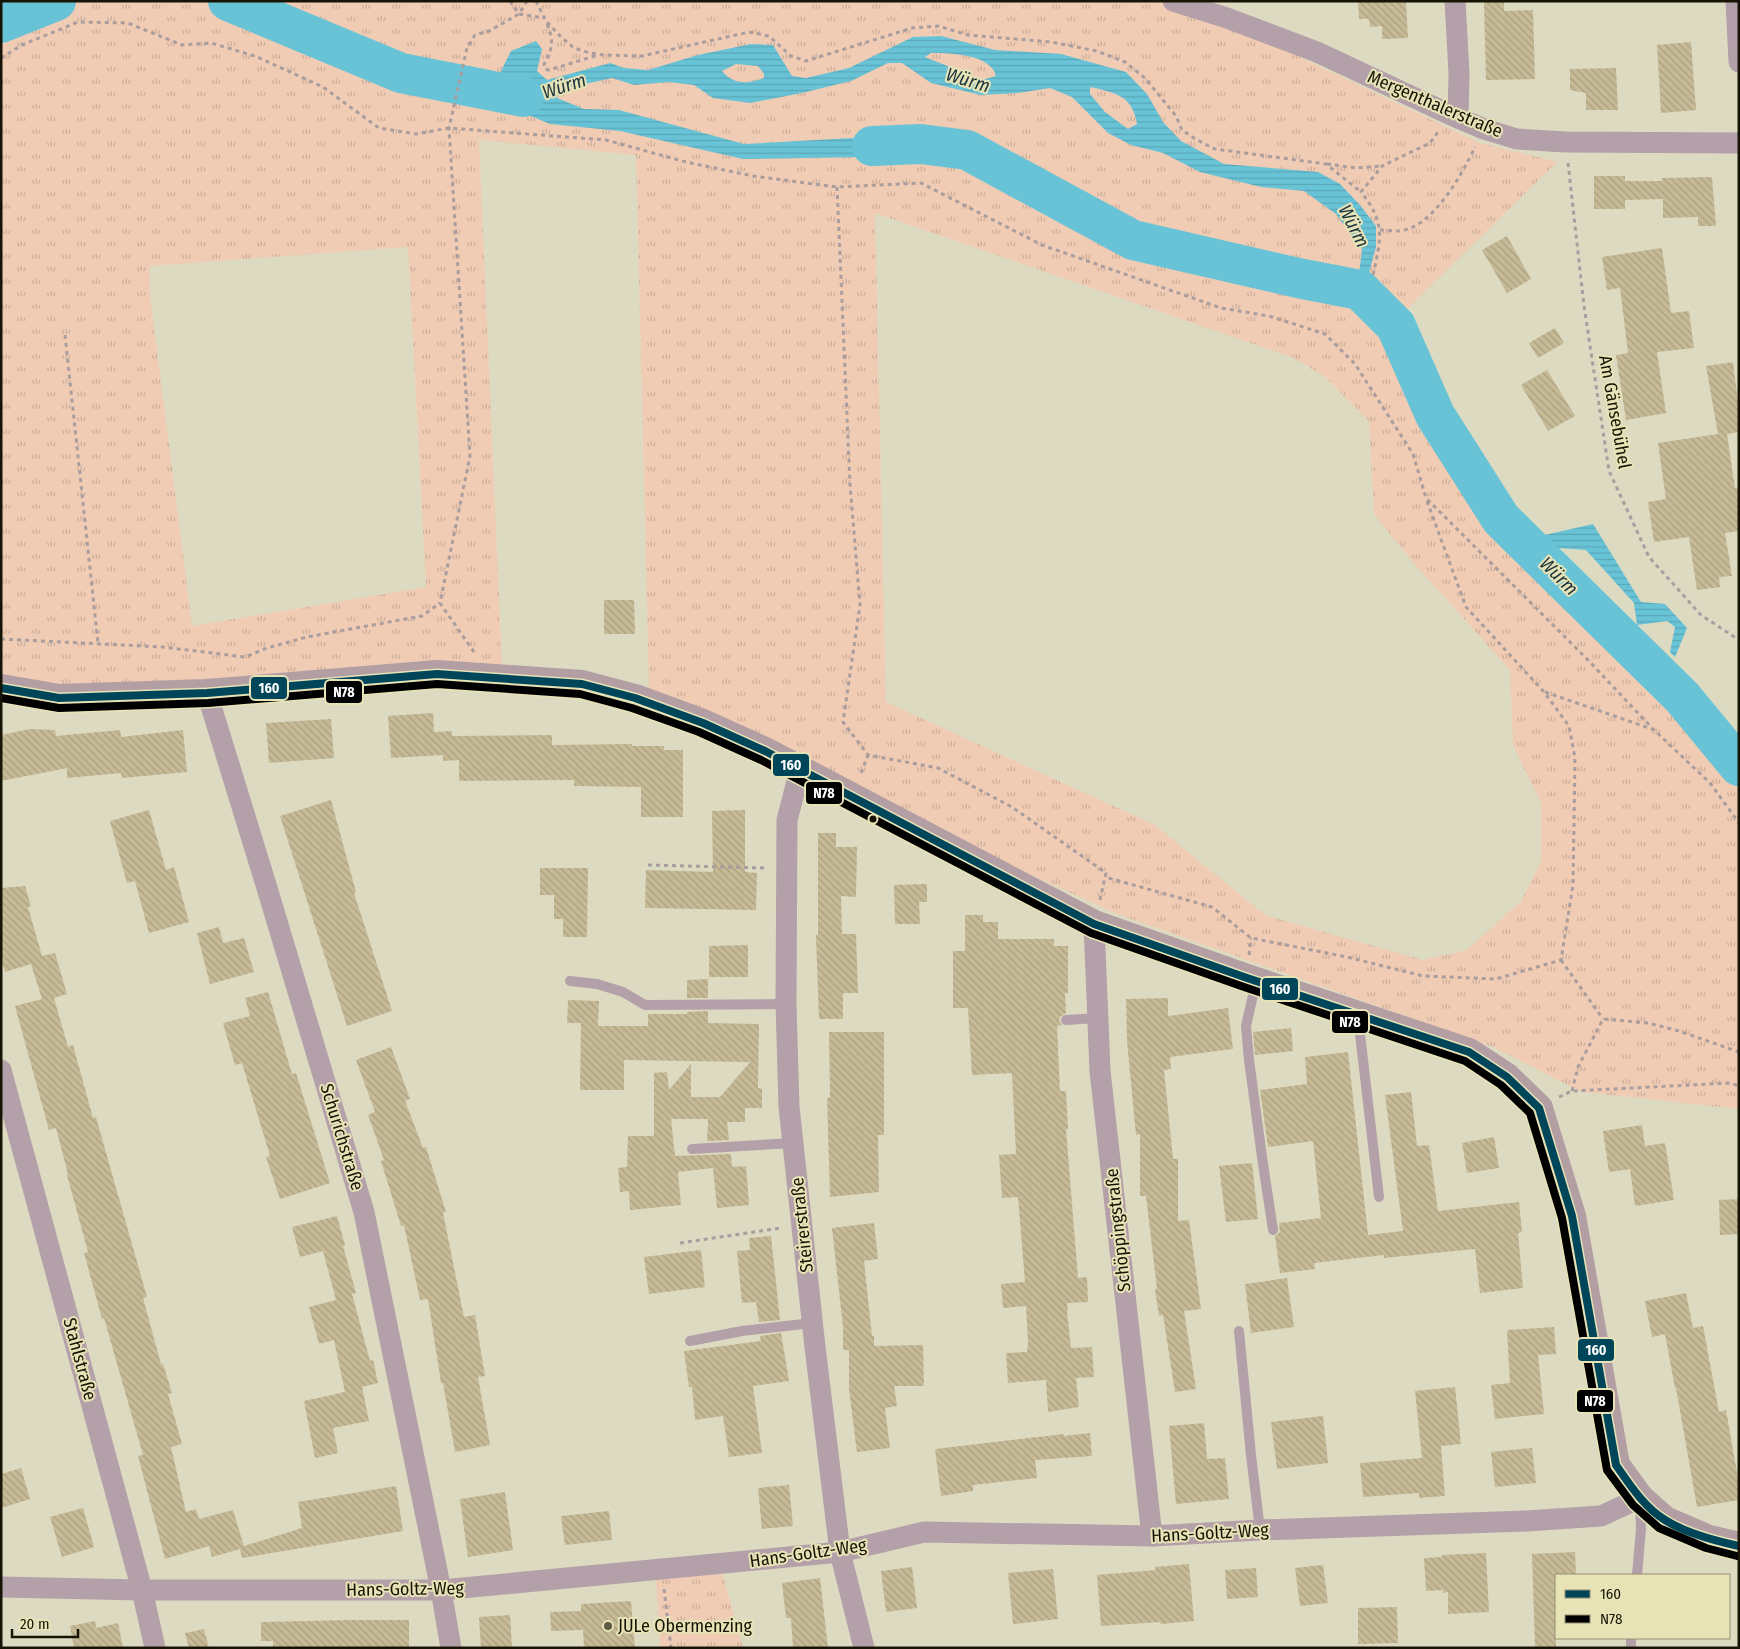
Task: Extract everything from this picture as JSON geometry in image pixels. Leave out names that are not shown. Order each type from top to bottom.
[{"type":"main road","points":[[1,688],[59,698],[207,693],[437,674],[582,684],[635,698],[703,723],[765,751],[1094,924],[1256,981],[1469,1052],[1507,1077],[1539,1108],[1572,1216],[1616,1464],[1640,1498],[1665,1520],[1709,1539],[1739,1546]]},
{"type":"street","name":"Mergenthalerstraße","points":[[1173,1],[1227,18],[1317,52],[1454,116],[1484,129],[1517,139],[1565,142],[1739,143]]},
{"type":"street","points":[[1454,116],[1459,73],[1455,1]]},
{"type":"street","points":[[1736,1],[1739,62]]},
{"type":"street","name":"Schurichstraße","points":[[207,693],[268,888],[364,1212],[441,1590],[451,1648]]},
{"type":"street","name":"Steirerstraße","points":[[800,770],[787,820],[786,1004],[789,1107],[812,1323],[840,1552],[864,1648]]},
{"type":"street","name":"Schöppingstraße","points":[[1094,924],[1100,1071],[1152,1536]]},
{"type":"street","name":"Stahlstraße","points":[[1,1070],[142,1590],[156,1648]]},
{"type":"street","name":"Hans-Goltz-Weg","points":[[1,1587],[142,1590],[441,1590],[840,1552],[924,1532],[1152,1536],[1260,1530],[1527,1521],[1601,1516],[1640,1498]]},
{"type":"lane","points":[[570,981],[597,984],[623,992],[645,1005],[786,1004]]},
{"type":"lane","points":[[1256,981],[1246,1026],[1273,1230]]},
{"type":"lane","points":[[1358,1015],[1379,1198]]},
{"type":"lane","points":[[1066,1020],[1098,1018]]},
{"type":"lane","points":[[692,1148],[792,1143]]},
{"type":"lane","points":[[690,1341],[812,1323]]},
{"type":"lane","points":[[1239,1332],[1260,1530]]},
{"type":"lane","points":[[1637,1574],[1642,1530],[1640,1498]]},
{"type":"path","points":[[510,1],[519,14],[545,20],[574,48],[598,55],[642,56],[749,32],[769,36],[791,56],[806,60],[912,28],[938,26],[968,35],[1051,42],[1097,51],[1125,62],[1145,78],[1176,116],[1182,130],[1215,149],[1356,168],[1382,166],[1430,143],[1454,116]]},
{"type":"path","points":[[1,640],[163,647],[245,657],[267,648],[307,637],[422,616],[440,603],[470,456],[449,128],[467,48],[475,35],[489,30],[519,14],[528,1]]},
{"type":"path","points":[[536,1],[552,34],[553,46],[544,64],[545,69],[549,70],[598,55]]},
{"type":"path","points":[[1,58],[22,45],[78,22],[128,23],[182,45],[211,43],[255,56],[323,87],[378,128],[416,134],[449,128],[606,140],[686,162],[734,172],[837,187],[921,183],[1042,246],[1221,308],[1269,316],[1325,334],[1355,364],[1413,454],[1426,498],[1466,607],[1544,692],[1569,726],[1574,758],[1573,885],[1560,960],[1603,1019],[1648,1023],[1679,1031],[1739,1052]]},
{"type":"path","points":[[1380,230],[1401,231],[1416,225],[1434,211],[1462,173],[1484,129]]},
{"type":"path","name":"Am Gänsebühel","points":[[1565,142],[1584,306],[1609,472],[1649,557],[1701,615],[1739,640]]},
{"type":"path","points":[[1326,164],[1361,192],[1372,205],[1380,230],[1380,240],[1373,275]]},
{"type":"path","points":[[1361,192],[1382,166]]},
{"type":"path","points":[[837,187],[850,484],[860,605],[842,722],[868,755],[938,768],[1012,807],[1106,873],[1105,876],[1212,906],[1251,938],[1347,957],[1423,976],[1496,979],[1560,960]]},
{"type":"path","points":[[64,334],[98,643]]},
{"type":"path","points":[[1426,498],[1587,659],[1653,730],[1710,783],[1739,823]]},
{"type":"path","points":[[440,603],[492,677]]},
{"type":"path","points":[[1544,692],[1653,730]]},
{"type":"path","points":[[648,866],[787,868]]},
{"type":"path","points":[[1572,1091],[1578,1067],[1603,1019]]},
{"type":"path","points":[[1539,1108],[1572,1091],[1730,1083],[1739,1086]]},
{"type":"path","points":[[680,1243],[802,1225]]},
{"type":"path","points":[[662,1570],[671,1648]]},
{"type":"green space","points":[[1,1],[1140,1],[1162,3],[1279,47],[1480,143],[1557,162],[1396,320],[1434,405],[1505,523],[1648,658],[1739,758],[1739,1109],[1582,1092],[1493,1047],[1117,914],[962,843],[772,741],[649,688],[636,155],[479,140],[502,665],[90,689],[1,678]],"holes":[[[875,213],[1294,358],[1325,377],[1369,421],[1374,514],[1411,560],[1510,670],[1513,745],[1541,803],[1541,861],[1521,901],[1467,950],[1423,960],[1265,915],[1155,825],[886,702]],[[408,247],[426,587],[192,626],[150,295],[150,266]]]},
{"type":"green space","points":[[662,1570],[723,1575],[743,1648],[660,1648],[656,1579]]},
{"type":"water","points":[[941,36],[995,50],[1061,54],[1126,72],[1147,94],[1163,122],[1181,141],[1224,164],[1318,172],[1340,184],[1360,205],[1376,226],[1376,247],[1369,273],[1369,287],[1358,283],[1362,249],[1336,214],[1304,191],[1261,187],[1200,172],[1163,153],[1131,145],[1108,133],[1072,97],[1050,88],[1018,93],[981,95],[931,83],[902,63],[888,63],[851,81],[750,103],[713,98],[694,85],[669,82],[634,85],[612,78],[558,90],[557,98],[584,109],[619,110],[744,144],[925,134],[925,156],[743,159],[620,131],[550,124],[514,109],[468,100],[475,73],[500,73],[511,51],[536,41],[542,49],[537,71],[547,80],[610,63],[624,68],[648,70],[698,55],[751,44],[773,45],[792,76],[806,78],[849,68],[913,37]],"holes":[[[931,53],[959,54],[978,59],[993,69],[996,76],[982,80],[925,57]],[[736,64],[758,66],[764,74],[764,78],[741,82],[731,79],[722,71]],[[1090,87],[1108,91],[1121,97],[1131,107],[1137,124],[1128,129],[1105,112],[1090,94]]]},
{"type":"water","points":[[1593,524],[1641,602],[1665,604],[1687,628],[1675,657],[1670,652],[1675,627],[1667,621],[1637,625],[1634,603],[1586,550],[1545,547],[1536,537]]},
{"type":"building","points":[[1358,1],[1406,1],[1408,38],[1382,39],[1382,26],[1370,27],[1369,19],[1359,19]]},
{"type":"building","points":[[1484,1],[1504,1],[1504,11],[1533,10],[1535,79],[1486,80]]},
{"type":"building","points":[[1691,42],[1696,110],[1661,113],[1657,45]]},
{"type":"building","points":[[1616,68],[1618,110],[1586,110],[1586,93],[1570,90],[1570,69]]},
{"type":"building","points":[[1594,176],[1625,176],[1625,181],[1662,181],[1662,178],[1712,177],[1716,226],[1698,226],[1698,217],[1663,218],[1663,199],[1625,200],[1625,209],[1594,209]]},
{"type":"building","points":[[1507,236],[1531,279],[1507,293],[1482,250]]},
{"type":"building","points":[[1662,248],[1671,313],[1689,311],[1694,348],[1657,352],[1666,413],[1626,420],[1616,355],[1628,353],[1620,288],[1607,290],[1602,257]]},
{"type":"building","points":[[1555,328],[1564,343],[1538,358],[1529,343]]},
{"type":"building","points":[[1733,362],[1739,411],[1739,432],[1727,434],[1735,488],[1739,488],[1739,531],[1725,533],[1732,576],[1719,577],[1720,587],[1697,590],[1689,537],[1654,542],[1648,502],[1666,499],[1658,443],[1718,434],[1706,366]]},
{"type":"building","points":[[1547,370],[1575,416],[1548,431],[1521,385]]},
{"type":"building","points":[[604,600],[634,600],[635,634],[604,634]]},
{"type":"building","points":[[433,713],[434,732],[452,731],[452,736],[552,735],[552,745],[632,744],[632,746],[664,746],[664,750],[683,750],[683,817],[641,817],[641,787],[574,786],[574,780],[459,781],[459,760],[443,761],[443,755],[391,758],[388,716]]},
{"type":"building","points":[[331,719],[334,758],[269,763],[266,723]]},
{"type":"building","points":[[30,729],[55,730],[56,736],[120,730],[121,737],[183,730],[187,772],[122,778],[121,773],[67,778],[67,768],[1,781],[1,735]]},
{"type":"building","points":[[331,800],[356,892],[354,893],[392,1011],[347,1026],[280,816]]},
{"type":"building","points":[[149,810],[166,870],[174,867],[189,922],[149,933],[135,881],[127,883],[110,821]]},
{"type":"building","points":[[745,810],[745,872],[757,873],[756,910],[645,908],[646,870],[713,872],[712,811]]},
{"type":"building","points":[[818,833],[836,833],[836,847],[857,847],[856,897],[841,896],[842,934],[856,934],[858,993],[843,993],[843,1019],[819,1019],[816,935],[818,935]]},
{"type":"building","points":[[540,868],[588,868],[587,937],[563,937],[563,919],[554,919],[554,895],[540,895]]},
{"type":"building","points":[[927,884],[927,902],[919,902],[920,924],[895,924],[894,885]]},
{"type":"building","points":[[25,886],[31,906],[28,907],[42,956],[55,953],[67,994],[54,998],[68,1047],[73,1045],[93,1118],[96,1117],[147,1297],[143,1298],[161,1364],[163,1364],[172,1393],[168,1394],[182,1444],[171,1447],[186,1512],[196,1509],[199,1519],[233,1510],[244,1546],[302,1528],[298,1502],[396,1486],[403,1531],[242,1558],[240,1549],[212,1557],[209,1546],[165,1559],[138,1456],[143,1455],[84,1253],[88,1252],[56,1128],[49,1130],[15,1006],[42,999],[31,964],[5,972],[1,957],[1,888]]},
{"type":"building","points":[[965,915],[983,915],[983,922],[998,922],[998,939],[1054,939],[1054,946],[1068,946],[1068,993],[1065,993],[1066,1013],[1060,1017],[1059,1021],[1062,1025],[1057,1026],[1060,1091],[1066,1091],[1068,1129],[1066,1129],[1078,1278],[1087,1277],[1088,1302],[1067,1303],[1067,1311],[1071,1348],[1092,1347],[1094,1377],[1076,1378],[1079,1407],[1048,1412],[1046,1380],[1008,1383],[1006,1353],[1027,1352],[1028,1345],[1026,1306],[1003,1308],[1001,1284],[1025,1282],[1018,1197],[1002,1198],[999,1155],[1016,1154],[1012,1073],[972,1075],[968,1008],[953,1008],[953,951],[965,951]]},
{"type":"building","points":[[219,927],[223,943],[244,938],[254,972],[210,984],[197,933]]},
{"type":"building","points":[[748,945],[748,977],[709,977],[709,946]]},
{"type":"building","points":[[708,979],[708,998],[687,998],[687,980]]},
{"type":"building","points":[[268,992],[292,1074],[296,1073],[330,1183],[280,1199],[266,1157],[270,1156],[242,1063],[235,1065],[223,1023],[250,1016],[245,998]]},
{"type":"building","points":[[1168,998],[1168,1016],[1228,1008],[1233,1049],[1170,1057],[1171,1069],[1164,1070],[1173,1159],[1178,1159],[1178,1221],[1189,1220],[1201,1309],[1184,1311],[1196,1389],[1175,1392],[1163,1315],[1159,1316],[1155,1290],[1157,1289],[1146,1196],[1140,1196],[1140,1134],[1136,1135],[1127,1041],[1126,999]]},
{"type":"building","points":[[568,1000],[599,1001],[598,1026],[648,1026],[648,1014],[687,1014],[687,1012],[708,1011],[708,1023],[759,1024],[758,1088],[762,1089],[762,1108],[745,1108],[745,1122],[727,1122],[729,1140],[707,1141],[708,1119],[671,1119],[675,1156],[731,1154],[732,1167],[746,1166],[749,1205],[717,1208],[713,1168],[678,1172],[681,1205],[630,1210],[629,1191],[620,1192],[618,1168],[627,1167],[628,1136],[654,1136],[654,1073],[667,1072],[669,1090],[691,1064],[691,1097],[720,1097],[750,1062],[624,1060],[624,1090],[580,1090],[581,1023],[567,1023]]},
{"type":"building","points":[[1291,1028],[1293,1051],[1255,1055],[1253,1032]]},
{"type":"building","points":[[829,1032],[884,1032],[884,1135],[878,1135],[879,1192],[830,1197],[827,1098],[830,1098]]},
{"type":"building","points":[[391,1047],[410,1099],[405,1101],[423,1148],[426,1147],[446,1212],[443,1213],[464,1317],[475,1315],[485,1376],[478,1377],[490,1445],[455,1452],[443,1383],[441,1383],[428,1299],[420,1300],[404,1225],[401,1226],[381,1161],[384,1160],[368,1115],[375,1112],[356,1060]]},
{"type":"building","points":[[1348,1052],[1368,1235],[1403,1231],[1385,1095],[1411,1092],[1417,1146],[1429,1145],[1438,1211],[1519,1202],[1522,1232],[1518,1233],[1523,1288],[1480,1293],[1475,1249],[1384,1258],[1384,1255],[1314,1263],[1315,1269],[1280,1273],[1275,1236],[1280,1232],[1279,1223],[1321,1218],[1313,1141],[1268,1147],[1260,1090],[1307,1084],[1305,1057]]},
{"type":"building","points":[[1642,1125],[1645,1146],[1665,1143],[1674,1200],[1635,1206],[1630,1169],[1609,1172],[1603,1131]]},
{"type":"building","points":[[1494,1137],[1499,1168],[1467,1173],[1462,1143]]},
{"type":"building","points":[[1252,1163],[1258,1219],[1226,1222],[1219,1166]]},
{"type":"building","points":[[1739,1199],[1739,1234],[1720,1235],[1719,1200]]},
{"type":"building","points":[[337,1216],[356,1293],[352,1294],[370,1361],[373,1360],[378,1383],[362,1387],[369,1421],[333,1428],[338,1453],[315,1458],[304,1401],[345,1392],[334,1340],[319,1344],[309,1307],[336,1300],[323,1251],[300,1257],[292,1227]]},
{"type":"building","points":[[874,1223],[878,1259],[864,1261],[874,1346],[923,1345],[924,1386],[894,1386],[897,1406],[885,1408],[890,1448],[857,1452],[849,1390],[849,1350],[843,1350],[843,1327],[832,1228]]},
{"type":"building","points":[[771,1236],[780,1320],[759,1322],[756,1302],[742,1303],[737,1251],[750,1250],[749,1238]]},
{"type":"building","points":[[701,1250],[705,1287],[649,1294],[644,1257]]},
{"type":"building","points":[[1287,1278],[1294,1327],[1251,1333],[1245,1284]]},
{"type":"building","points":[[1686,1293],[1693,1328],[1703,1326],[1719,1412],[1726,1410],[1739,1484],[1739,1500],[1697,1507],[1665,1334],[1652,1337],[1645,1301]]},
{"type":"building","points":[[1554,1327],[1556,1354],[1538,1355],[1544,1414],[1495,1419],[1491,1385],[1510,1383],[1507,1330]]},
{"type":"building","points":[[781,1333],[789,1381],[753,1386],[762,1453],[729,1457],[723,1416],[695,1420],[692,1387],[689,1387],[684,1351],[761,1341],[760,1336]]},
{"type":"building","points":[[1455,1387],[1461,1444],[1441,1446],[1445,1496],[1419,1498],[1419,1493],[1363,1497],[1360,1463],[1422,1458],[1415,1391]]},
{"type":"building","points":[[1323,1416],[1328,1463],[1277,1469],[1271,1422]]},
{"type":"building","points":[[1204,1423],[1207,1459],[1225,1458],[1229,1499],[1176,1504],[1169,1426]]},
{"type":"building","points":[[1090,1433],[1092,1456],[1035,1460],[1037,1478],[973,1485],[973,1491],[941,1496],[935,1449],[1064,1434],[1064,1436]]},
{"type":"building","points":[[1532,1448],[1536,1483],[1495,1487],[1491,1452]]},
{"type":"building","points":[[21,1468],[30,1499],[1,1508],[1,1474]]},
{"type":"building","points":[[789,1485],[793,1526],[762,1529],[758,1488]]},
{"type":"building","points":[[505,1492],[513,1550],[468,1557],[460,1499]]},
{"type":"building","points":[[83,1508],[94,1547],[62,1557],[50,1517]]},
{"type":"building","points":[[609,1511],[612,1540],[565,1545],[561,1516]]},
{"type":"building","points":[[1575,1552],[1576,1574],[1555,1574],[1556,1648],[1535,1648],[1532,1554]]},
{"type":"building","points":[[1486,1553],[1489,1612],[1448,1614],[1448,1592],[1443,1593],[1443,1590],[1426,1591],[1424,1558],[1442,1557],[1442,1555]]},
{"type":"building","points":[[1189,1564],[1194,1621],[1101,1626],[1097,1575],[1156,1570],[1155,1567]]},
{"type":"building","points":[[1323,1565],[1328,1603],[1300,1606],[1295,1568]]},
{"type":"building","points":[[912,1567],[917,1608],[886,1612],[881,1571]]},
{"type":"building","points":[[1256,1568],[1258,1597],[1227,1599],[1225,1570]]},
{"type":"building","points":[[1053,1569],[1058,1619],[1013,1624],[1008,1573]]},
{"type":"building","points":[[820,1578],[828,1648],[793,1648],[791,1618],[786,1618],[782,1583]]},
{"type":"building","name":"JULe Obermenzing","points":[[631,1601],[635,1648],[584,1648],[583,1630],[551,1631],[550,1612],[581,1611],[581,1604]]},
{"type":"building","points":[[1397,1607],[1398,1643],[1358,1644],[1358,1608]]},
{"type":"building","points":[[510,1615],[512,1648],[481,1648],[479,1617]]},
{"type":"building","points":[[409,1620],[409,1648],[273,1648],[273,1641],[261,1641],[261,1622]]},
{"type":"building","points":[[95,1621],[96,1628],[118,1623],[123,1648],[74,1648],[70,1626]]},
{"type":"building","points":[[204,1629],[209,1648],[189,1648],[185,1633]]},
{"type":"waterway","name":"Würm","points":[[1,23],[56,1]]},
{"type":"waterway","name":"Würm","points":[[228,1],[401,73],[524,97]]},
{"type":"waterway","name":"Würm","points":[[872,146],[921,144],[967,150],[1133,240],[1298,278],[1360,290],[1396,326],[1435,415],[1501,519],[1682,697],[1739,766]]},
{"type":"waterway","name":"Würm","points":[[1360,290],[1364,276]]},
{"type":"transit line","name":"160","points":[[1,688],[59,698],[207,693],[437,674],[582,684],[635,698],[703,723],[765,751],[1094,924],[1247,978],[1469,1052],[1507,1077],[1539,1108],[1572,1216],[1616,1465],[1632,1488],[1657,1515],[1691,1533],[1739,1546]]},
{"type":"transit line","name":"N78","points":[[1,698],[59,708],[208,703],[437,684],[580,694],[632,708],[699,732],[761,760],[1091,933],[1244,987],[1465,1061],[1501,1085],[1530,1113],[1562,1218],[1607,1470],[1633,1505],[1659,1528],[1706,1548],[1737,1556]]},
{"type":"place","name":"JULe Obermenzing","points":[[608,1626]]}]
